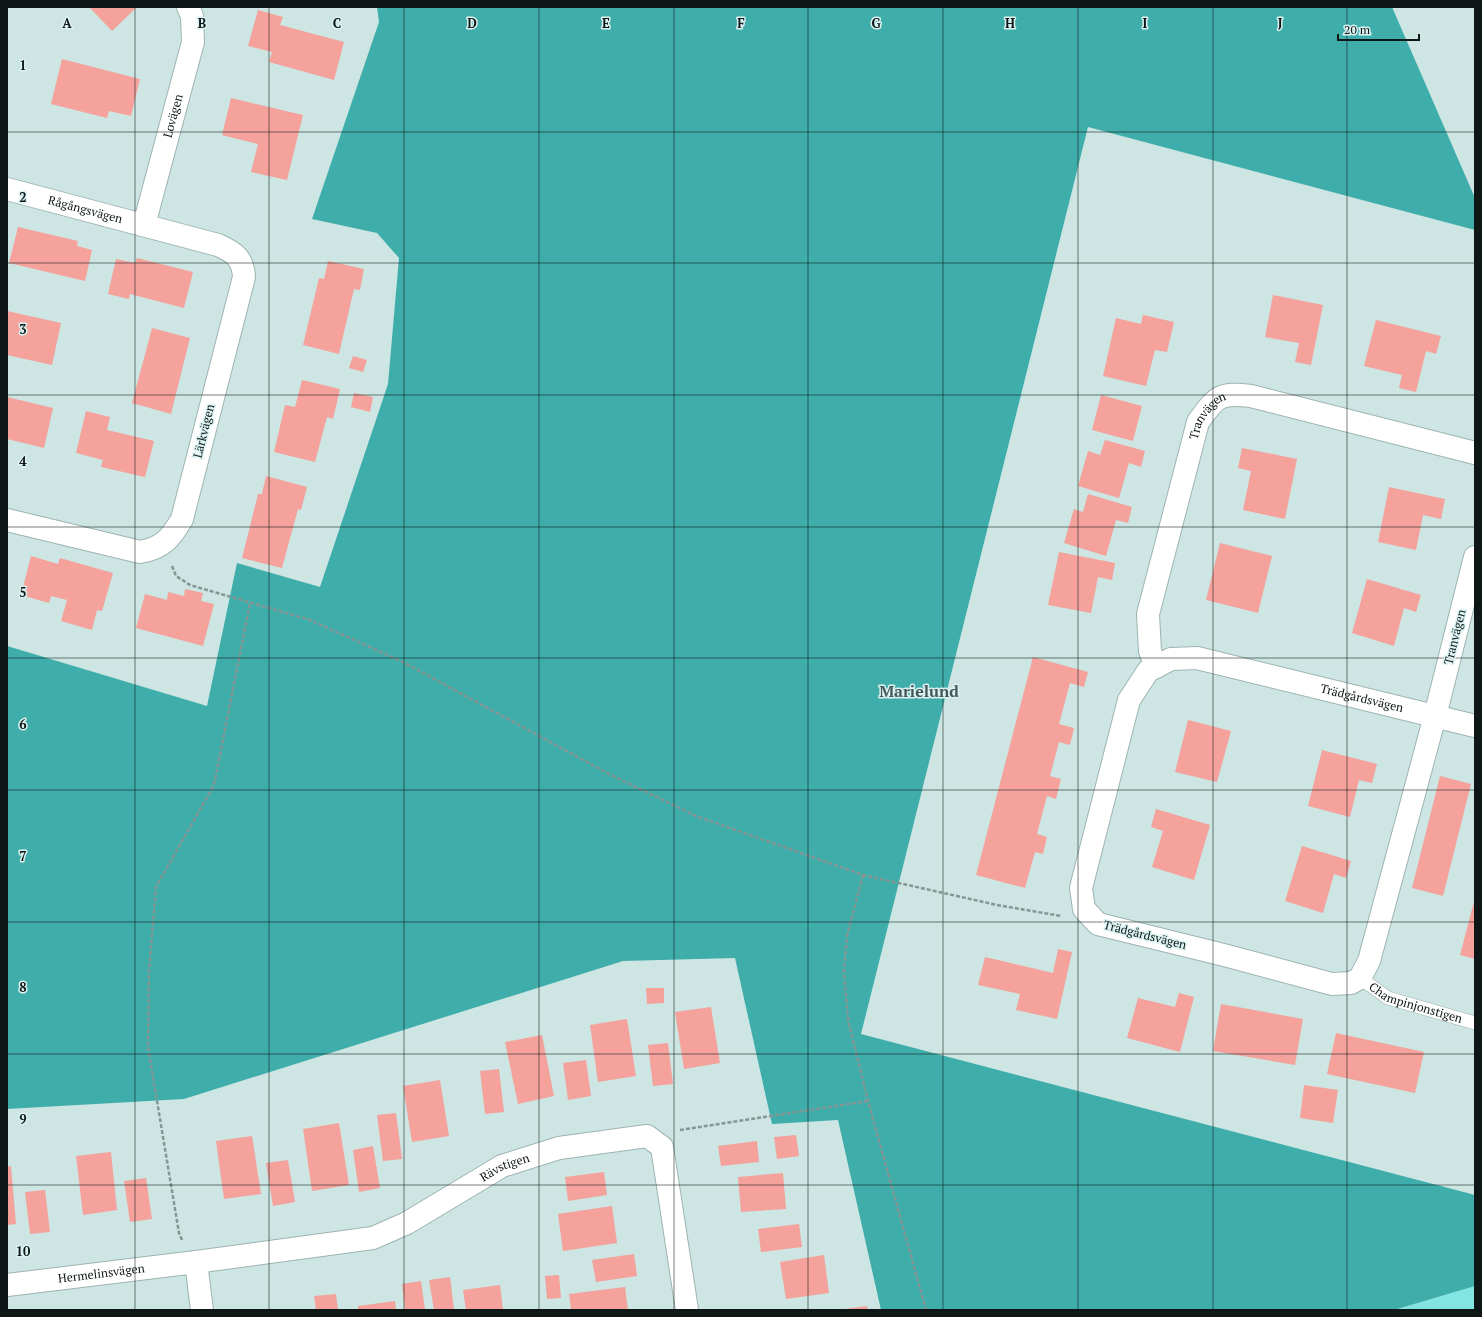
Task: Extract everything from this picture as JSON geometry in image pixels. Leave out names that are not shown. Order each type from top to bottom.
[{"type":"street","name":"Lovägen","points":[[142,224],[193,42],[192,16],[188,7]]},
{"type":"street","name":"Rågångsvägen","points":[[7,189],[142,224]]},
{"type":"street","name":"Lärkvägen","points":[[7,520],[140,552],[151,550],[170,538],[182,519],[244,278],[243,268],[234,252],[218,244],[142,224]]},
{"type":"street","name":"Tranvägen","points":[[1156,667],[1150,651],[1148,614],[1198,422],[1213,401],[1231,394],[1251,396],[1475,453]]},
{"type":"street","name":"Tranvägen","points":[[1435,716],[1475,557]]},
{"type":"street","name":"Trädgårdsvägen","points":[[1360,978],[1351,983],[1332,984],[1224,955],[1098,924],[1084,909],[1081,888],[1129,700],[1148,671],[1171,659],[1197,658],[1475,726]]},
{"type":"street","points":[[1360,978],[1369,961],[1435,716]]},
{"type":"street","name":"Rävstigen","points":[[196,1262],[373,1238],[408,1223],[502,1166],[559,1148],[647,1136],[662,1147]]},
{"type":"street","points":[[662,1147],[687,1310]]},
{"type":"street","points":[[196,1262],[202,1310]]},
{"type":"street","name":"Hermelinsvägen","points":[[7,1284],[196,1262]]},
{"type":"lane","name":"Champinjonstigen","points":[[1360,978],[1388,998],[1475,1023]]},
{"type":"path","points":[[161,544],[176,576],[190,585],[310,620],[405,663],[609,774],[696,816],[863,875],[997,906],[1059,917],[1084,909]]},
{"type":"path","points":[[196,1262],[178,1234],[148,1047],[149,971],[156,887],[214,786],[250,603]]},
{"type":"path","points":[[863,875],[847,936],[844,971],[848,1020],[868,1101],[926,1310]]},
{"type":"path","points":[[662,1147],[681,1129],[868,1101]]},
{"type":"shaded area","points":[[377,7],[1392,7],[1475,198],[1475,230],[1088,127],[861,1034],[1475,1195],[1475,1286],[1394,1310],[881,1310],[838,1120],[772,1124],[735,958],[623,961],[184,1099],[7,1109],[7,646],[207,706],[237,563],[320,587],[388,384],[399,258],[377,233],[312,219],[379,22]]},
{"type":"shaded area","points":[[1475,1286],[1475,1310],[1394,1310]]},
{"type":"building","points":[[89,7],[137,7],[112,31]]},
{"type":"building","points":[[258,10],[283,17],[280,25],[344,42],[334,80],[269,62],[272,52],[248,46]]},
{"type":"building","points":[[62,59],[140,79],[131,116],[109,111],[107,118],[51,104]]},
{"type":"building","points":[[231,98],[303,115],[287,180],[251,172],[258,144],[222,135]]},
{"type":"building","points":[[18,227],[78,241],[77,246],[92,250],[85,281],[9,263]]},
{"type":"building","points":[[137,258],[193,272],[184,308],[130,294],[129,299],[108,294],[116,259],[135,263]]},
{"type":"building","points":[[328,261],[364,269],[360,290],[354,289],[339,354],[303,345],[319,278],[324,279]]},
{"type":"building","points":[[1273,295],[1323,305],[1311,365],[1295,362],[1299,343],[1265,337]]},
{"type":"building","points":[[7,311],[61,323],[52,365],[7,355]]},
{"type":"building","points":[[1143,315],[1174,322],[1167,352],[1155,350],[1146,386],[1103,376],[1116,318],[1141,324]]},
{"type":"building","points":[[1376,320],[1441,336],[1436,354],[1426,351],[1416,392],[1399,388],[1402,375],[1364,366]]},
{"type":"building","points":[[152,328],[190,338],[171,414],[132,403]]},
{"type":"building","points":[[353,356],[367,360],[363,372],[349,368]]},
{"type":"building","points":[[302,380],[340,389],[333,419],[327,417],[315,462],[274,452],[285,405],[295,407]]},
{"type":"building","points":[[354,393],[373,397],[370,412],[351,407]]},
{"type":"building","points":[[1101,395],[1142,406],[1133,441],[1092,430]]},
{"type":"building","points":[[7,397],[53,408],[44,448],[7,439]]},
{"type":"building","points":[[86,411],[110,417],[107,430],[154,441],[145,477],[101,467],[103,460],[76,453]]},
{"type":"building","points":[[1105,440],[1145,451],[1141,467],[1129,463],[1119,498],[1078,486],[1088,451],[1100,455]]},
{"type":"building","points":[[1242,448],[1297,459],[1285,519],[1243,510],[1251,471],[1238,468]]},
{"type":"building","points":[[266,476],[307,487],[301,510],[298,509],[282,568],[242,558],[258,494],[262,494]]},
{"type":"building","points":[[1389,487],[1445,499],[1441,519],[1423,515],[1416,550],[1378,542]]},
{"type":"building","points":[[1088,494],[1132,507],[1128,523],[1116,520],[1106,556],[1064,543],[1074,509],[1083,512]]},
{"type":"building","points":[[1220,543],[1272,556],[1258,613],[1206,600]]},
{"type":"building","points":[[1059,552],[1115,563],[1112,580],[1098,577],[1091,613],[1048,605]]},
{"type":"building","points":[[31,556],[58,564],[60,558],[113,573],[102,611],[97,610],[92,630],[61,621],[67,600],[51,596],[49,603],[21,595]]},
{"type":"building","points":[[1367,579],[1421,595],[1416,612],[1404,608],[1394,646],[1352,633]]},
{"type":"building","points":[[185,589],[203,593],[201,601],[214,604],[203,646],[136,628],[145,594],[167,600],[168,592],[184,596]]},
{"type":"building","points":[[1033,657],[1088,672],[1084,687],[1070,683],[1059,724],[1074,728],[1070,745],[1059,742],[1050,776],[1061,779],[1056,799],[1047,796],[1037,834],[1047,837],[1043,854],[1035,852],[1025,888],[976,875]]},
{"type":"building","points":[[1188,720],[1231,731],[1217,782],[1175,772]]},
{"type":"building","points":[[1322,750],[1377,764],[1372,783],[1359,780],[1350,817],[1308,806]]},
{"type":"building","points":[[1440,776],[1471,784],[1443,896],[1412,888]]},
{"type":"building","points":[[1156,809],[1210,825],[1194,880],[1152,867],[1163,831],[1151,827]]},
{"type":"building","points":[[1302,846],[1351,861],[1346,878],[1334,874],[1323,913],[1285,901]]},
{"type":"building","points":[[1475,898],[1475,959],[1460,955]]},
{"type":"building","points":[[1058,949],[1072,952],[1057,1019],[1016,1010],[1020,994],[978,985],[985,957],[1053,973]]},
{"type":"building","points":[[646,988],[664,988],[664,1003],[647,1004]]},
{"type":"building","points":[[1179,993],[1194,997],[1180,1052],[1127,1038],[1138,998],[1175,1007]]},
{"type":"building","points":[[1221,1004],[1303,1019],[1295,1065],[1213,1051]]},
{"type":"building","points":[[711,1007],[720,1063],[684,1069],[675,1012]]},
{"type":"building","points":[[627,1019],[636,1076],[598,1082],[590,1025]]},
{"type":"building","points":[[1336,1033],[1424,1052],[1415,1093],[1327,1074]]},
{"type":"building","points":[[542,1035],[554,1096],[518,1104],[505,1042]]},
{"type":"building","points":[[668,1043],[673,1084],[653,1086],[648,1045]]},
{"type":"building","points":[[586,1060],[591,1096],[568,1100],[563,1063]]},
{"type":"building","points":[[499,1069],[504,1112],[485,1114],[480,1071]]},
{"type":"building","points":[[440,1080],[449,1136],[412,1142],[403,1086]]},
{"type":"building","points":[[1304,1085],[1338,1090],[1333,1123],[1300,1118]]},
{"type":"building","points":[[396,1113],[402,1159],[383,1161],[377,1115]]},
{"type":"building","points":[[339,1123],[349,1185],[312,1191],[303,1129]]},
{"type":"building","points":[[796,1135],[799,1156],[777,1159],[774,1137]]},
{"type":"building","points":[[252,1136],[261,1194],[224,1199],[216,1141]]},
{"type":"building","points":[[757,1141],[759,1162],[721,1166],[718,1146]]},
{"type":"building","points":[[373,1146],[380,1188],[359,1192],[353,1150]]},
{"type":"building","points":[[111,1152],[117,1210],[83,1215],[76,1156]]},
{"type":"building","points":[[288,1160],[295,1202],[273,1206],[266,1163]]},
{"type":"building","points":[[11,1166],[16,1224],[7,1225],[7,1167]]},
{"type":"building","points":[[604,1172],[607,1195],[568,1201],[565,1177]]},
{"type":"building","points":[[783,1173],[786,1209],[741,1212],[738,1177]]},
{"type":"building","points":[[146,1178],[152,1219],[130,1222],[124,1181]]},
{"type":"building","points":[[45,1190],[50,1232],[30,1234],[25,1192]]},
{"type":"building","points":[[612,1206],[617,1243],[563,1251],[558,1214]]},
{"type":"building","points":[[799,1224],[802,1247],[761,1252],[758,1229]]},
{"type":"building","points":[[634,1254],[637,1276],[596,1282],[592,1260]]},
{"type":"building","points":[[824,1255],[829,1293],[786,1299],[780,1262]]},
{"type":"building","points":[[559,1275],[561,1298],[547,1299],[545,1276]]},
{"type":"building","points":[[450,1277],[454,1310],[434,1310],[429,1280]]},
{"type":"building","points":[[421,1281],[425,1310],[405,1310],[402,1284]]},
{"type":"building","points":[[500,1285],[503,1310],[466,1310],[463,1290]]},
{"type":"building","points":[[625,1287],[628,1310],[571,1310],[569,1294]]},
{"type":"building","points":[[336,1294],[338,1310],[316,1310],[314,1296]]},
{"type":"building","points":[[395,1301],[396,1310],[358,1310],[358,1306]]},
{"type":"building","points":[[867,1306],[868,1310],[845,1310],[845,1309]]},
{"type":"district","name":"Marielund","points":[[919,691]]}]
